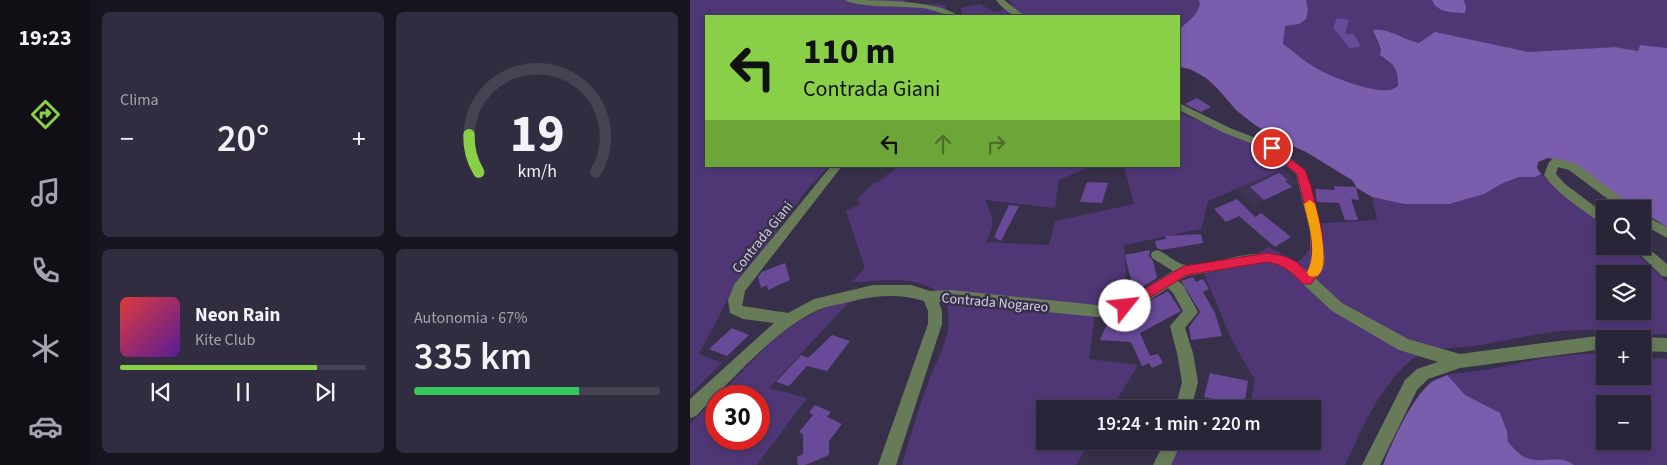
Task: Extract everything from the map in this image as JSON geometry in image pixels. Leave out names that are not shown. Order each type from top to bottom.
[{"type":"street","points":[[849,0],[869,3],[903,1],[930,4],[952,12],[954,15]]},
{"type":"street","points":[[1000,0],[1006,7],[1019,15]]},
{"type":"street","points":[[1180,107],[1226,130],[1272,148],[1301,173],[1316,231],[1318,265],[1307,281]]},
{"type":"street","points":[[1596,213],[1561,187],[1550,176],[1554,162],[1574,168],[1618,200]]},
{"type":"street","name":"Contrada Giani","points":[[790,319],[743,313],[735,309],[735,300],[739,289],[836,167]]},
{"type":"street","points":[[1651,223],[1667,233]]},
{"type":"street","points":[[1158,255],[1184,271]]},
{"type":"street","points":[[1647,255],[1667,272]]},
{"type":"street","name":"Contrada Nogareo","points":[[887,465],[923,354],[935,324],[935,311],[930,298],[951,296],[1097,311],[1112,310],[1125,306],[1184,271],[1267,257],[1279,259],[1293,266],[1307,281],[1337,306],[1404,345],[1460,361]]},
{"type":"street","points":[[1169,281],[1178,289],[1191,312],[1177,326],[1186,353],[1190,382],[1185,400]]},
{"type":"street","points":[[690,410],[771,334],[790,319],[814,305],[873,291],[911,291],[930,298]]},
{"type":"street","name":"Contrada Nogareo","points":[[1371,465],[1411,385],[1422,374],[1460,361],[1596,343]]},
{"type":"street","points":[[1651,344],[1667,345]]},
{"type":"street","points":[[1162,465],[1170,450]]},
{"type":"shaded area","points":[[690,0],[906,0],[904,3],[946,5],[946,15],[705,15],[705,167],[828,167],[809,187],[729,297],[699,354],[722,363],[690,394]]},
{"type":"shaded area","points":[[1009,0],[1199,0],[1200,4],[1197,12],[1180,28],[1180,15],[962,15],[961,8],[980,4],[994,12],[1014,7]]},
{"type":"shaded area","points":[[1199,0],[1306,0],[1308,10],[1306,19],[1299,24],[1285,26],[1283,44],[1308,63],[1324,72],[1358,85],[1379,90],[1389,90],[1398,86],[1398,80],[1394,67],[1380,55],[1381,49],[1373,30],[1391,32],[1419,43],[1435,32],[1528,52],[1615,47],[1638,51],[1640,45],[1667,48],[1667,227],[1651,217],[1651,200],[1623,200],[1567,163],[1548,158],[1538,162],[1537,168],[1541,174],[1536,177],[1519,177],[1503,183],[1484,194],[1449,204],[1404,204],[1372,197],[1357,188],[1352,180],[1306,152],[1277,139],[1255,125],[1237,111],[1206,78],[1190,69],[1180,67],[1180,28],[1190,20],[1199,8]]},
{"type":"shaded area","points":[[1306,0],[1432,0],[1432,2],[1464,13],[1466,7],[1464,0],[1667,0],[1667,48],[1640,45],[1638,51],[1615,47],[1528,52],[1485,44],[1419,43],[1409,41],[1397,35],[1376,40],[1381,49],[1380,55],[1395,66],[1398,86],[1390,90],[1379,90],[1358,85],[1324,72],[1308,63],[1283,44],[1285,25],[1299,24],[1308,10]]},
{"type":"shaded area","points":[[1432,0],[1464,0],[1465,13],[1441,9]]},
{"type":"shaded area","points":[[1180,112],[1191,118],[1255,139],[1289,166],[1208,201],[1201,229],[1124,245],[1127,294],[1096,305],[1089,359],[1138,365],[1117,400],[1036,400],[1036,450],[1085,450],[1076,465],[902,465],[922,400],[945,341],[948,328],[948,310],[942,296],[931,288],[917,283],[883,280],[851,283],[865,268],[846,211],[860,204],[858,198],[874,183],[898,167],[1090,167],[1059,180],[1055,208],[985,200],[992,221],[991,230],[986,242],[1049,245],[1055,221],[1134,204],[1124,167],[1180,167]]},
{"type":"shaded area","points":[[1283,167],[1298,184],[1254,205],[1236,189]]},
{"type":"shaded area","points":[[1541,174],[1596,218],[1596,255],[1638,255],[1649,265],[1596,265],[1596,320],[1651,320],[1651,267],[1667,282],[1667,334],[1651,334],[1651,330],[1569,330],[1423,353],[1409,362],[1388,385],[1372,410],[1345,465],[1157,465],[1164,450],[1321,450],[1321,400],[1251,400],[1255,380],[1232,340],[1204,274],[1243,266],[1268,247],[1298,262],[1314,245],[1312,224],[1377,220],[1372,197],[1404,204],[1484,194],[1503,183],[1519,177],[1536,177]]},
{"type":"shaded area","points":[[849,302],[770,387],[770,385],[729,385],[761,352],[793,325],[829,307]]},
{"type":"shaded area","points":[[1596,353],[1596,385],[1651,385],[1651,358],[1667,359],[1667,465],[1574,465],[1558,458],[1543,462],[1525,458],[1508,442],[1504,422],[1500,416],[1466,396],[1447,375],[1550,357]]},
{"type":"shaded area","points":[[1447,375],[1465,395],[1500,413],[1507,431],[1508,442],[1522,455],[1534,460],[1556,459],[1574,465],[1383,465],[1398,432],[1418,397],[1433,381]]},
{"type":"shaded area","points":[[770,388],[807,398],[770,448]]},
{"type":"shaded area","points":[[705,409],[705,450],[768,450],[757,465],[690,465],[690,424]]},
{"type":"building","points":[[1337,18],[1349,20],[1345,34],[1354,34],[1361,47],[1349,48],[1333,27]]},
{"type":"building","points":[[1197,98],[1211,107],[1201,112],[1185,104]]},
{"type":"building","points":[[1279,173],[1288,180],[1285,181],[1292,187],[1264,200],[1250,187]]},
{"type":"building","points":[[1087,182],[1108,183],[1102,203],[1080,202]]},
{"type":"building","points":[[1334,186],[1356,187],[1359,200],[1351,199],[1358,220],[1345,220],[1339,203],[1317,202],[1315,189],[1335,190]]},
{"type":"building","points":[[1237,199],[1255,217],[1261,213],[1291,237],[1275,247],[1239,216],[1226,222],[1214,209]]},
{"type":"building","points":[[1009,205],[1019,206],[1001,241],[994,237]]},
{"type":"building","points":[[1201,234],[1203,243],[1161,250],[1157,248],[1155,241],[1166,239],[1165,236]]},
{"type":"building","points":[[1150,250],[1149,256],[1153,261],[1157,278],[1124,298],[1119,289],[1132,284],[1125,255]]},
{"type":"building","points":[[785,263],[790,280],[768,290],[767,285],[761,288],[758,277],[762,272]]},
{"type":"building","points":[[1193,277],[1196,282],[1203,279],[1209,289],[1203,292],[1215,313],[1222,336],[1191,340],[1189,327],[1200,312],[1181,281]]},
{"type":"building","points":[[1168,291],[1181,311],[1140,333],[1150,356],[1158,354],[1163,363],[1152,368],[1149,363],[1142,366],[1131,342],[1100,340],[1107,324],[1131,324],[1127,313]]},
{"type":"building","points":[[732,328],[749,335],[727,356],[709,349]]},
{"type":"building","points":[[832,335],[850,341],[827,371],[807,366],[789,386],[776,382],[801,355],[808,358]]},
{"type":"building","points":[[1210,373],[1248,381],[1245,400],[1217,400],[1204,397]]},
{"type":"building","points":[[815,405],[831,412],[827,417],[842,424],[829,441],[829,455],[805,465],[798,465],[797,457],[803,454],[803,434],[799,432],[813,415],[809,412]]},
{"type":"slow traffic","points":[[1310,204],[1316,231],[1318,265],[1313,272]]},
{"type":"route","points":[[1125,306],[1184,271],[1267,257],[1279,259],[1293,266],[1307,281],[1318,265],[1316,231],[1305,186],[1301,173],[1272,148]]}]
